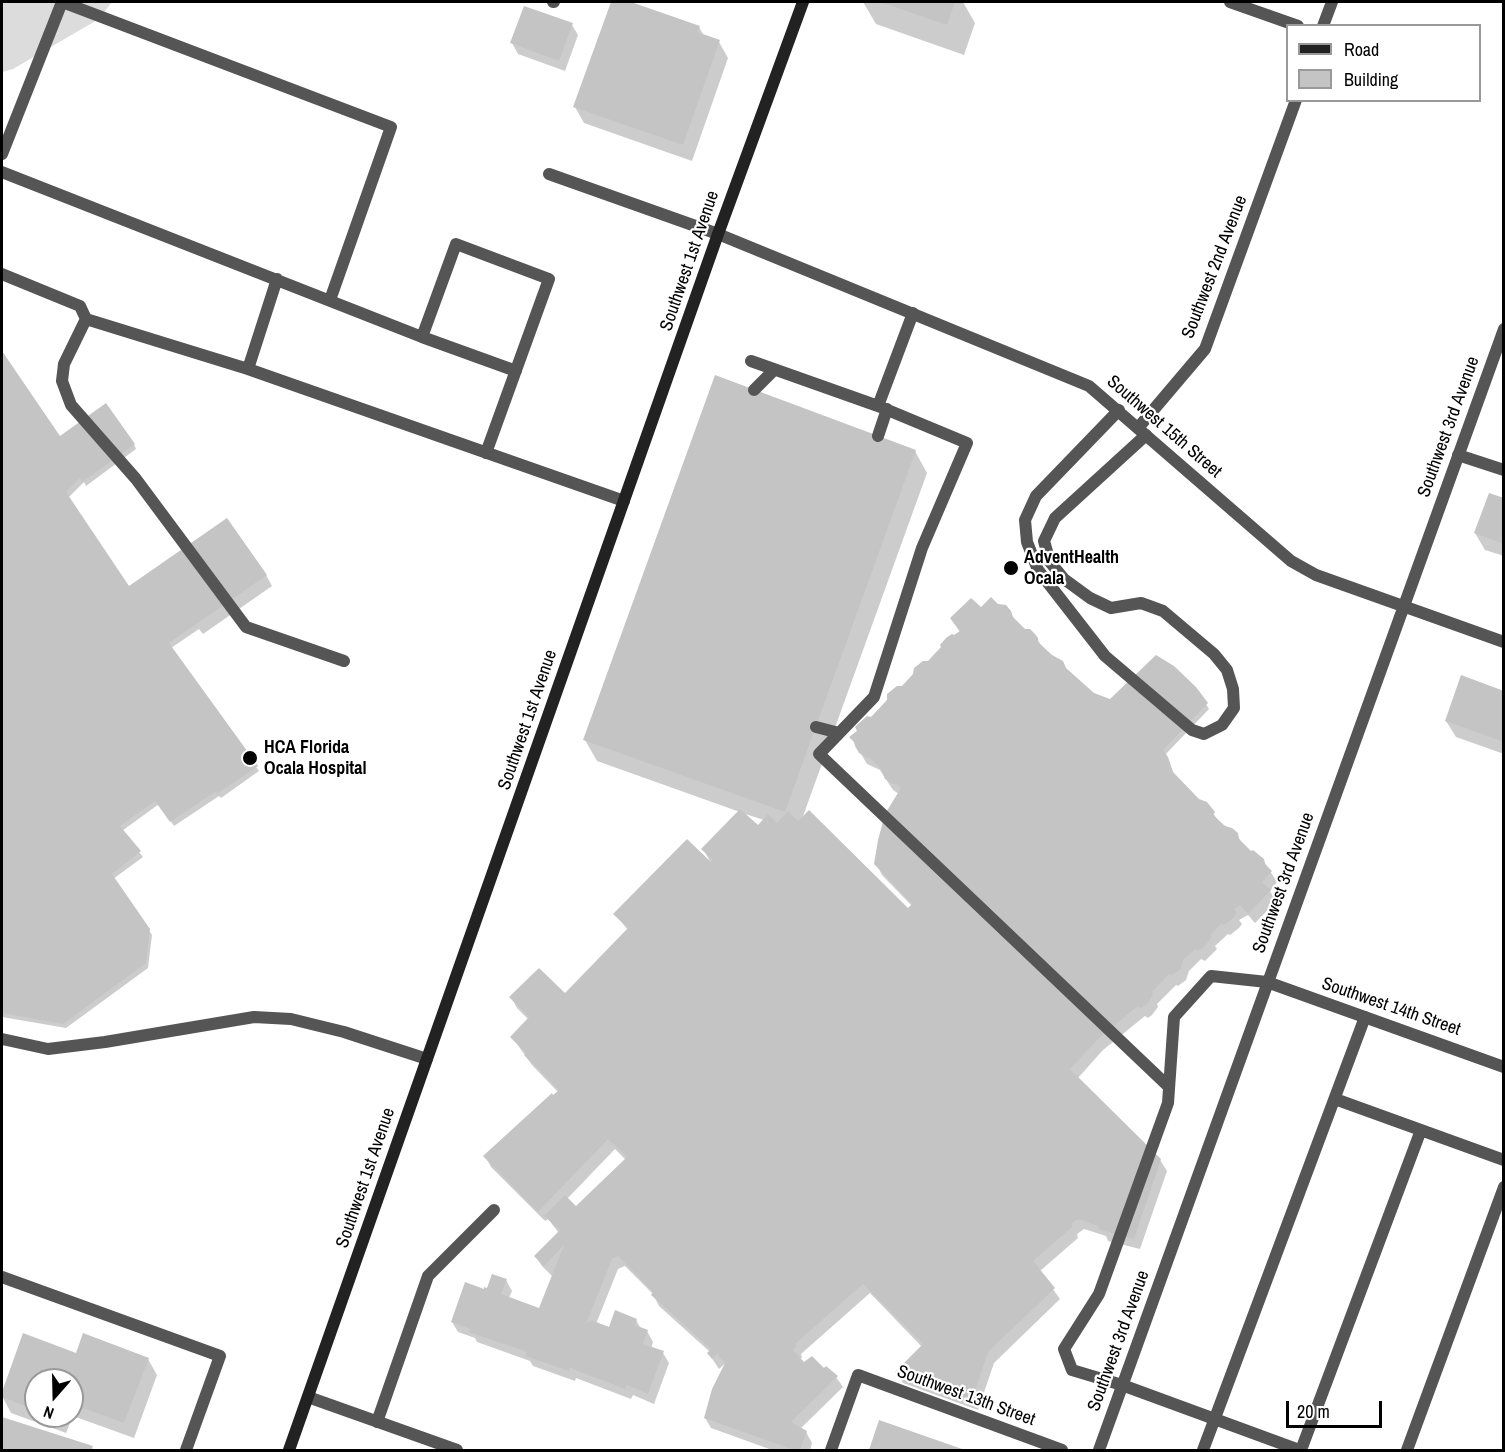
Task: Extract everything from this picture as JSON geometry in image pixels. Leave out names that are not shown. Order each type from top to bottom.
[{"type":"street","points":[[2,154],[62,2],[391,127],[330,300]]},
{"type":"street","name":"Southwest 1st Avenue","points":[[289,1450],[718,234],[803,2]]},
{"type":"street","points":[[1230,2],[1292,24]]},
{"type":"street","points":[[1324,24],[1332,2]]},
{"type":"street","name":"Southwest 2nd Avenue","points":[[1119,410],[1036,496],[1025,519],[1027,542],[1038,570],[1105,656],[1192,730],[1204,734],[1222,725],[1234,708],[1233,689],[1227,670],[1214,654],[1163,611],[1141,603],[1111,608],[1090,598],[1064,579],[1050,562],[1044,541],[1055,518],[1142,431],[1205,349],[1295,102]]},
{"type":"street","points":[[2,172],[422,337],[516,371]]},
{"type":"street","name":"Southwest 15th Street","points":[[549,174],[718,234],[1089,386],[1291,561],[1316,574],[1503,642]]},
{"type":"street","points":[[422,337],[456,244],[549,279],[486,453]]},
{"type":"street","points":[[2,274],[80,306],[86,319],[248,369],[624,501]]},
{"type":"street","points":[[248,369],[277,279]]},
{"type":"street","points":[[878,436],[882,408],[913,313]]},
{"type":"street","points":[[86,319],[64,364],[62,381],[71,405],[136,479],[246,627],[344,661]]},
{"type":"street","name":"Southwest 3rd Avenue","points":[[1099,1450],[1503,329]]},
{"type":"street","points":[[751,361],[882,408],[967,443],[922,548],[874,697],[819,754],[1169,1087],[1168,1102],[1099,1294],[1064,1349],[1072,1370],[1122,1385],[1300,1450],[1421,1130]]},
{"type":"street","points":[[754,390],[774,370]]},
{"type":"street","points":[[1458,454],[1503,470]]},
{"type":"street","points":[[816,727],[839,733]]},
{"type":"street","name":"Southwest 14th Street","points":[[1169,1087],[1174,1017],[1211,976],[1267,982],[1503,1067]]},
{"type":"street","points":[[2,1039],[48,1049],[105,1042],[207,1023],[254,1017],[291,1018],[344,1032],[427,1059]]},
{"type":"street","points":[[1203,1450],[1365,1017]]},
{"type":"street","points":[[1335,1099],[1503,1160]]},
{"type":"street","points":[[1407,1450],[1503,1186]]},
{"type":"street","points":[[377,1422],[428,1276],[494,1210]]},
{"type":"street","points":[[2,1278],[220,1356],[186,1450]]},
{"type":"street","name":"Southwest 13th Street","points":[[831,1450],[858,1375],[1062,1450]]},
{"type":"street","points":[[308,1397],[457,1450]]},
{"type":"shaded area","points":[[2,2],[112,2],[99,19],[13,69],[2,72]]},
{"type":"building","points":[[611,2],[631,2],[700,26],[697,32],[720,40],[683,145],[573,107]]},
{"type":"building","points":[[880,2],[955,2],[947,25]]},
{"type":"building","points":[[524,6],[573,23],[559,61],[510,43]]},
{"type":"building","name":"HCA Florida Ocala Hospital","points":[[2,351],[60,436],[106,403],[135,444],[82,482],[80,478],[66,492],[129,586],[227,518],[267,575],[169,643],[258,766],[170,822],[155,801],[120,826],[141,851],[112,874],[150,929],[146,963],[63,1024],[2,1013]]},
{"type":"building","points":[[715,375],[916,450],[785,812],[583,740]]},
{"type":"building","points":[[1489,493],[1504,498],[1504,544],[1474,533]]},
{"type":"building","name":"AdventHealth Ocala","points":[[991,597],[998,604],[1006,605],[1013,617],[1025,629],[1030,629],[1035,634],[1038,642],[1052,655],[1063,661],[1066,668],[1094,693],[1110,699],[1156,655],[1174,666],[1196,687],[1208,703],[1163,750],[1173,772],[1199,799],[1207,802],[1215,812],[1213,815],[1225,826],[1238,833],[1239,839],[1251,851],[1253,850],[1264,859],[1265,864],[1272,871],[1262,882],[1271,890],[1248,914],[1240,905],[1234,909],[1237,913],[1233,918],[1224,925],[1221,924],[1210,935],[1212,937],[1203,948],[1195,949],[1183,960],[1181,969],[1172,975],[1169,974],[1152,992],[1153,995],[1147,1004],[1141,1008],[1138,1006],[1097,1040],[1070,1069],[1161,1159],[1134,1239],[1100,1230],[1098,1226],[1078,1219],[1033,1261],[1055,1288],[988,1352],[972,1400],[895,1372],[923,1344],[863,1284],[795,1344],[797,1346],[793,1350],[804,1362],[812,1356],[824,1368],[826,1366],[838,1376],[791,1422],[807,1431],[800,1450],[794,1450],[704,1418],[712,1389],[725,1363],[717,1354],[712,1359],[707,1353],[711,1349],[651,1295],[653,1292],[618,1256],[612,1259],[586,1324],[591,1320],[609,1327],[615,1310],[637,1319],[635,1325],[648,1330],[643,1344],[664,1351],[648,1394],[627,1385],[625,1389],[570,1368],[569,1371],[525,1356],[527,1352],[469,1332],[470,1329],[451,1322],[465,1282],[484,1289],[484,1287],[487,1288],[492,1274],[507,1279],[501,1294],[539,1308],[564,1245],[544,1266],[534,1256],[560,1230],[544,1216],[565,1195],[576,1206],[627,1157],[608,1139],[538,1212],[483,1156],[552,1093],[553,1095],[559,1090],[524,1055],[526,1053],[510,1037],[529,1017],[509,997],[539,968],[565,993],[628,928],[613,914],[687,839],[711,862],[713,860],[701,849],[740,809],[758,825],[768,814],[777,823],[788,811],[798,821],[809,810],[908,908],[912,904],[874,864],[885,814],[901,788],[885,779],[881,769],[872,760],[859,753],[849,737],[857,731],[855,727],[858,724],[867,716],[871,717],[887,700],[887,694],[897,686],[902,686],[913,674],[914,668],[923,661],[928,661],[946,638],[960,631],[950,618],[971,598],[981,607]]},
{"type":"building","points":[[1461,675],[1504,691],[1504,742],[1445,721]]},
{"type":"building","points":[[23,1333],[76,1353],[83,1333],[149,1358],[124,1423],[84,1408],[84,1368],[24,1368],[24,1405],[2,1397]]},
{"type":"building","points":[[2,1417],[24,1424],[24,1428],[37,1428],[93,1446],[91,1450],[2,1450]]},
{"type":"building","points":[[879,1420],[965,1450],[869,1450]]},
{"type":"place","name":"AdventHealth Ocala","points":[[1011,568]]},
{"type":"place","name":"HCA Florida Ocala Hospital","points":[[250,758]]}]
